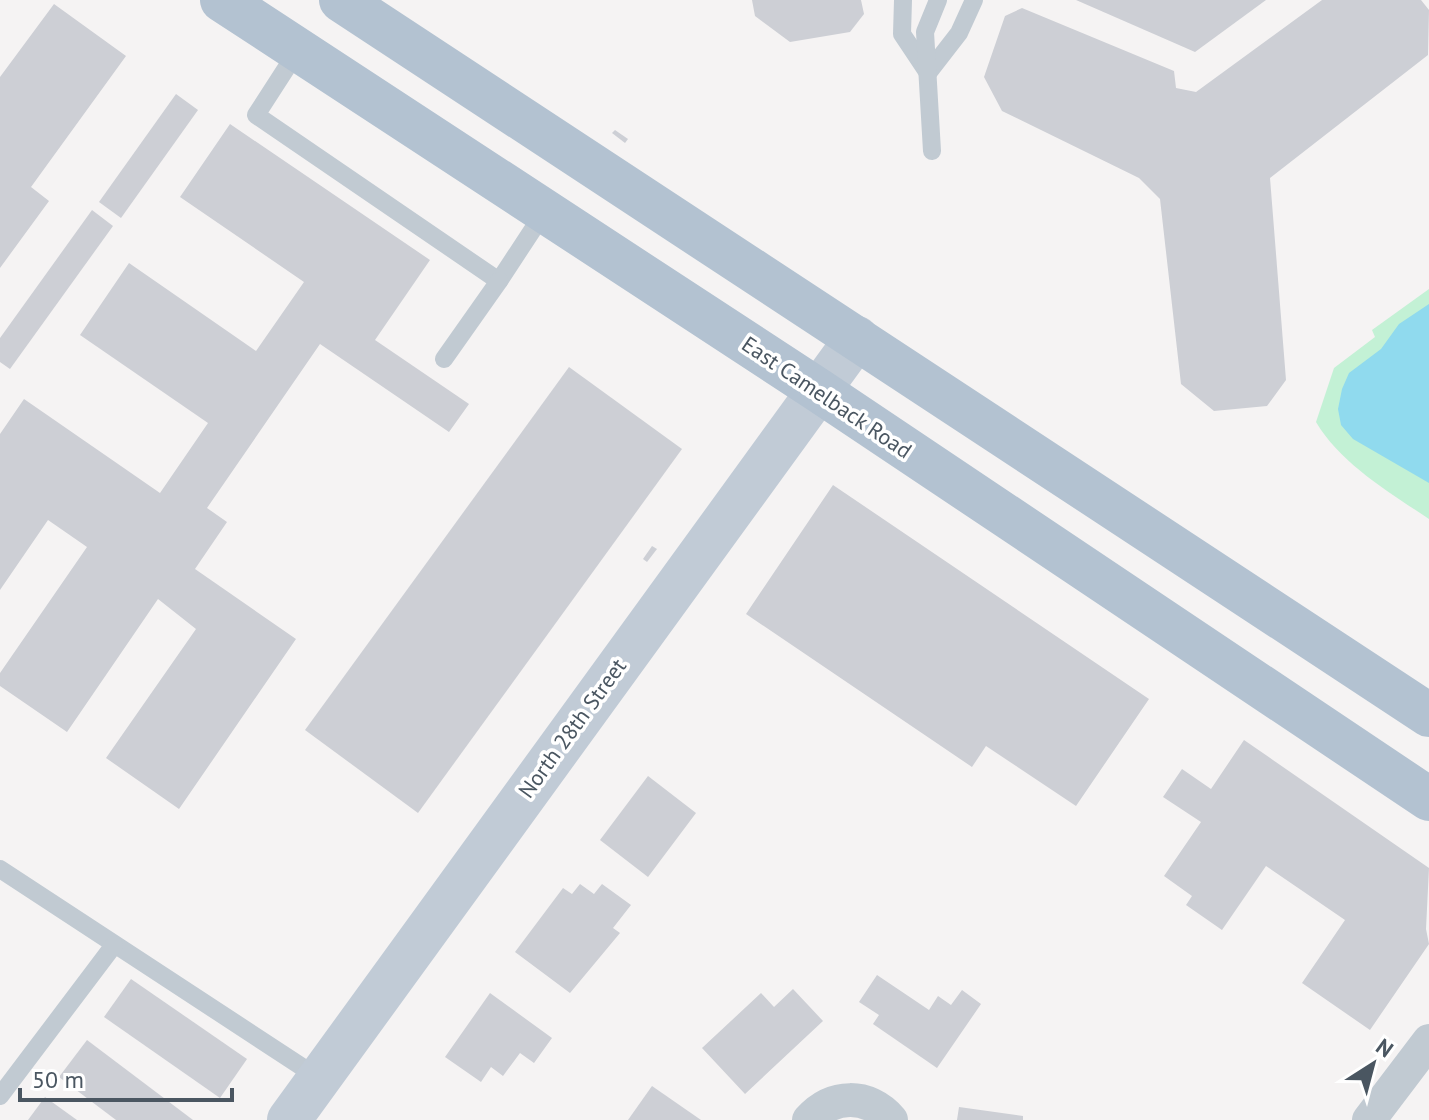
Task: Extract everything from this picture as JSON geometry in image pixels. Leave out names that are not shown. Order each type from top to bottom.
[{"type":"main road","name":"East Camelback Road","points":[[222,0],[543,214],[818,390],[1429,799]]},
{"type":"main road","points":[[341,0],[1429,715]]},
{"type":"street","name":"North 28th Street","points":[[289,1120],[857,338]]},
{"type":"street","points":[[1369,1120],[1429,1041]]},
{"type":"street","points":[[809,1120],[825,1106],[858,1100],[874,1105],[891,1120]]},
{"type":"lane","points":[[903,0],[902,34],[928,73]]},
{"type":"lane","points":[[932,151],[925,32],[938,0]]},
{"type":"lane","points":[[928,73],[959,33],[974,0]]},
{"type":"lane","points":[[298,50],[256,115],[499,281]]},
{"type":"lane","points":[[444,359],[543,214]]},
{"type":"lane","points":[[0,869],[319,1078]]},
{"type":"lane","points":[[0,1096],[114,945]]},
{"type":"green space","points":[[1429,289],[1429,519],[1352,464],[1316,422],[1334,368],[1375,337],[1372,330]]},
{"type":"water","points":[[1429,304],[1429,483],[1353,439],[1341,425],[1338,409],[1349,373],[1381,349],[1399,324]]},
{"type":"building","points":[[752,0],[861,0],[864,14],[850,32],[790,42],[755,16]]},
{"type":"building","points":[[1076,0],[1266,0],[1195,52]]},
{"type":"building","points":[[1322,0],[1421,0],[1429,10],[1428,55],[1270,178],[1286,380],[1267,406],[1214,411],[1181,384],[1160,199],[1139,178],[1002,111],[984,77],[1005,16],[1022,8],[1174,71],[1176,88],[1196,92]]},
{"type":"building","points":[[54,4],[126,56],[31,187],[49,201],[0,268],[0,77]]},
{"type":"building","points":[[176,94],[198,110],[121,218],[99,202]]},
{"type":"building","points":[[230,124],[430,260],[375,340],[469,404],[449,432],[320,344],[207,508],[227,522],[195,569],[296,639],[179,809],[106,758],[196,629],[158,599],[67,732],[0,686],[0,673],[87,547],[48,520],[0,590],[0,434],[24,399],[160,493],[208,423],[80,335],[129,263],[256,351],[304,282],[180,197]]},
{"type":"building","points":[[615,130],[628,139],[625,143],[612,133]]},
{"type":"building","points":[[92,210],[113,226],[10,369],[0,362],[0,338]]},
{"type":"building","points":[[569,367],[682,449],[418,813],[305,730]]},
{"type":"building","points":[[833,485],[1149,699],[1076,806],[986,746],[972,767],[746,614]]},
{"type":"building","points":[[652,546],[657,549],[647,562],[643,559]]},
{"type":"building","points":[[1244,740],[1429,868],[1426,929],[1429,944],[1370,1030],[1302,983],[1345,920],[1266,866],[1222,930],[1186,905],[1192,896],[1164,876],[1201,822],[1163,797],[1182,769],[1211,789]]},
{"type":"building","points":[[648,776],[696,813],[648,877],[600,840]]},
{"type":"building","points":[[580,884],[594,894],[602,884],[631,905],[613,928],[620,933],[570,993],[515,952],[563,888],[572,894]]},
{"type":"building","points":[[877,975],[929,1010],[938,996],[951,1005],[962,990],[981,1004],[937,1068],[873,1024],[879,1015],[859,1002]]},
{"type":"building","points":[[131,979],[247,1059],[220,1098],[104,1017]]},
{"type":"building","points":[[793,989],[823,1021],[745,1094],[702,1048],[761,993],[774,1007]]},
{"type":"building","points":[[490,993],[552,1038],[534,1063],[520,1053],[503,1076],[491,1067],[481,1082],[445,1057]]},
{"type":"building","points":[[87,1040],[193,1120],[116,1120],[59,1077]]},
{"type":"building","points":[[652,1086],[701,1120],[628,1120]]},
{"type":"building","points":[[45,1097],[77,1120],[28,1120]]},
{"type":"building","points":[[959,1107],[1023,1116],[1023,1120],[957,1120]]}]
